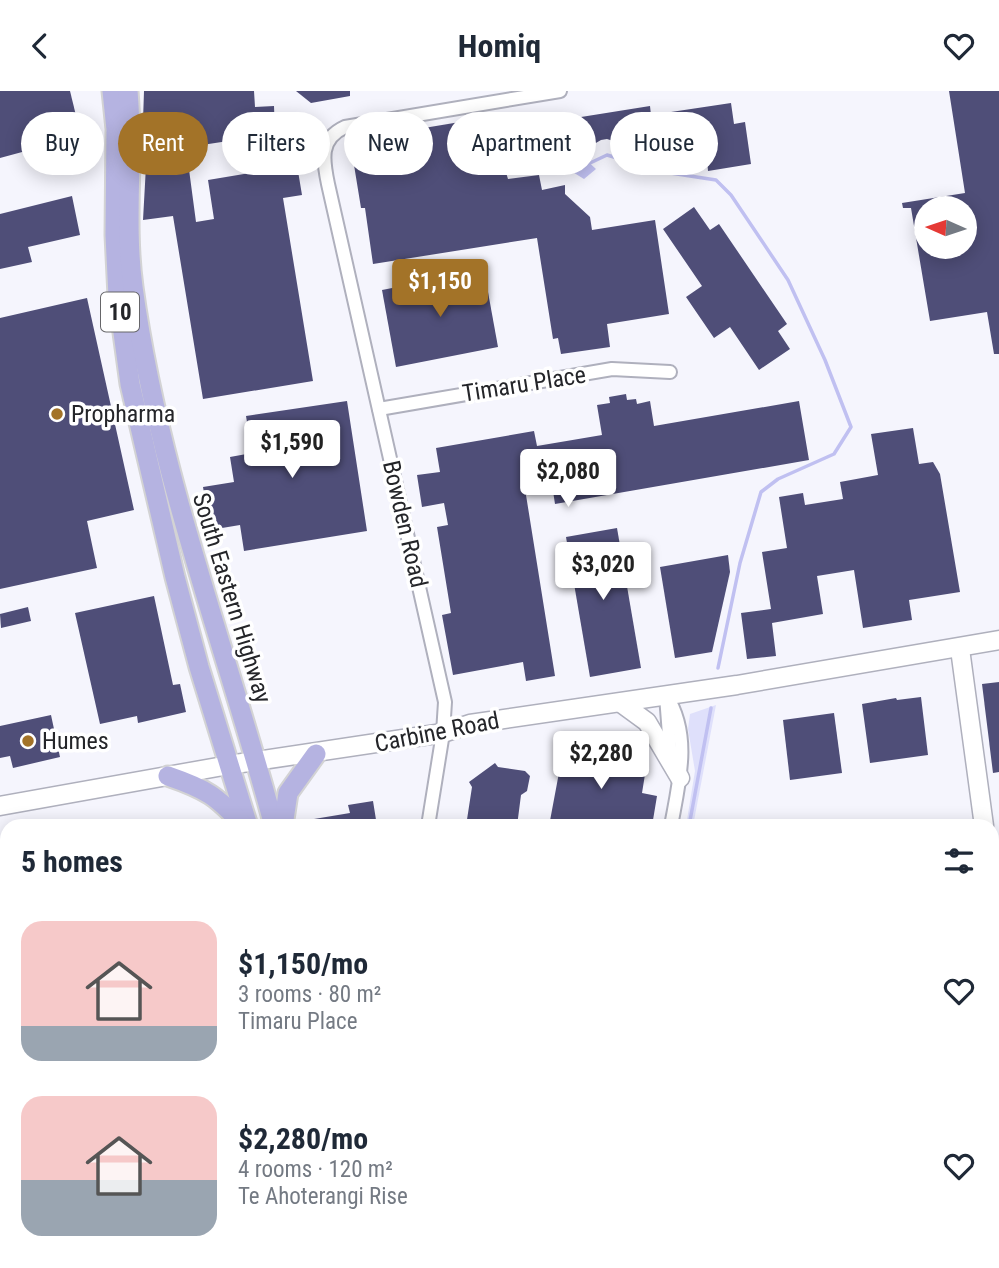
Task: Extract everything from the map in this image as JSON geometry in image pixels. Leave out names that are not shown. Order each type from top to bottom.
[{"type":"main road","name":"South Eastern Highway","points":[[112,91],[116,129],[115,235],[118,296],[130,384],[175,577],[244,819]]},
{"type":"main road","name":"South Eastern Highway","points":[[128,91],[130,260],[143,351],[174,487],[272,819]]},
{"type":"main road","name":"Carbine Road","points":[[0,806],[229,765],[443,733],[470,724],[621,703],[960,649],[999,640]]},
{"type":"main road","points":[[960,649],[983,819]]},
{"type":"main road","points":[[621,703],[647,722],[680,778]]},
{"type":"main road","points":[[283,819],[288,792],[316,754]]},
{"type":"main road","points":[[168,776],[214,795],[239,819]]},
{"type":"street","name":"Bowden Road","points":[[429,819],[443,733],[445,702],[323,153],[331,135],[345,127],[560,91]]},
{"type":"street","name":"Timaru Place","points":[[379,409],[612,369],[670,372]]},
{"type":"street","points":[[666,695],[677,713],[682,747],[680,778],[672,819]]},
{"type":"shaded area","points":[[716,705],[694,819],[687,819],[695,771],[688,729],[690,714]]},
{"type":"building","points":[[0,91],[70,91],[75,112],[21,112],[21,152],[0,158]]},
{"type":"building","points":[[144,91],[254,91],[255,107],[274,106],[274,112],[222,112],[222,142],[208,144],[208,112],[143,112]]},
{"type":"building","points":[[296,91],[350,91],[350,96],[311,103]]},
{"type":"building","points":[[949,91],[999,91],[999,354],[994,354],[987,312],[930,321],[920,259],[977,259],[977,196],[946,196],[965,193]]},
{"type":"building","points":[[731,103],[734,124],[745,122],[751,164],[718,169],[718,112],[671,112]]},
{"type":"building","points":[[650,106],[651,112],[612,112]]},
{"type":"building","points":[[610,112],[610,140],[596,143],[596,115]]},
{"type":"building","points":[[447,124],[447,175],[507,175],[508,179],[539,175],[542,190],[565,185],[565,194],[590,217],[592,230],[655,220],[669,314],[607,324],[610,347],[561,354],[558,338],[553,339],[537,238],[373,264],[365,208],[361,208],[356,175],[433,175],[433,126]]},
{"type":"building","points":[[146,175],[190,175],[196,222],[214,219],[208,180],[238,175],[299,175],[302,195],[283,198],[313,381],[203,399],[173,216],[143,220]]},
{"type":"building","points":[[72,196],[80,235],[28,247],[32,262],[0,269],[0,214]]},
{"type":"building","points":[[914,201],[914,226],[911,208],[903,208],[902,203]]},
{"type":"building","points":[[694,207],[710,230],[719,224],[787,324],[778,331],[790,349],[759,370],[730,327],[714,338],[686,297],[702,286],[663,229]]},
{"type":"building","points":[[484,270],[498,347],[396,367],[382,290]]},
{"type":"building","name":"Propharma","points":[[87,298],[134,510],[87,521],[97,568],[0,589],[0,318]]},
{"type":"building","points":[[626,394],[627,400],[636,399],[637,404],[650,401],[654,426],[799,401],[809,460],[555,504],[553,491],[526,495],[555,676],[526,681],[523,662],[453,675],[442,615],[451,613],[437,527],[448,525],[444,503],[422,507],[417,475],[440,472],[436,448],[534,431],[537,446],[602,435],[597,405],[610,403],[609,397]]},
{"type":"building","points":[[347,401],[367,531],[244,551],[240,525],[210,530],[203,487],[234,482],[230,457],[252,453],[246,416]]},
{"type":"building","points":[[913,428],[919,464],[933,462],[940,474],[960,592],[909,600],[912,620],[863,628],[854,570],[817,576],[823,614],[772,623],[776,656],[747,659],[741,613],[771,609],[762,552],[787,548],[779,497],[803,493],[805,505],[843,499],[840,482],[878,475],[871,434]]},
{"type":"building","points":[[617,528],[641,668],[590,677],[566,537]]},
{"type":"building","points":[[728,555],[730,572],[712,652],[675,658],[660,567]]},
{"type":"building","points":[[154,596],[173,685],[180,684],[186,712],[138,723],[137,716],[100,724],[75,613]]},
{"type":"building","points":[[28,607],[31,621],[1,628],[0,614]]},
{"type":"building","points":[[999,682],[999,772],[993,773],[982,684]]},
{"type":"building","points":[[921,697],[928,755],[870,763],[862,704]]},
{"type":"building","points":[[834,713],[842,773],[790,780],[783,720]]},
{"type":"building","name":"Humes","points":[[51,715],[60,757],[13,768],[10,756],[0,758],[0,726]]},
{"type":"building","points":[[564,746],[647,762],[642,793],[657,796],[653,819],[550,819]]},
{"type":"building","points":[[495,763],[498,767],[525,771],[530,776],[527,791],[521,795],[518,819],[467,819],[472,787],[469,782]]},
{"type":"building","points":[[373,801],[376,819],[314,819],[350,813],[348,805]]},
{"type":"waterway","points":[[596,160],[607,155],[664,172],[716,180],[731,195],[788,280],[825,360],[851,427],[834,454],[778,479],[761,492],[740,563],[718,668]]},
{"type":"waterway","points":[[690,819],[711,708]]},
{"type":"place","name":"Propharma","points":[[57,414]]},
{"type":"place","name":"Humes","points":[[28,741]]}]
